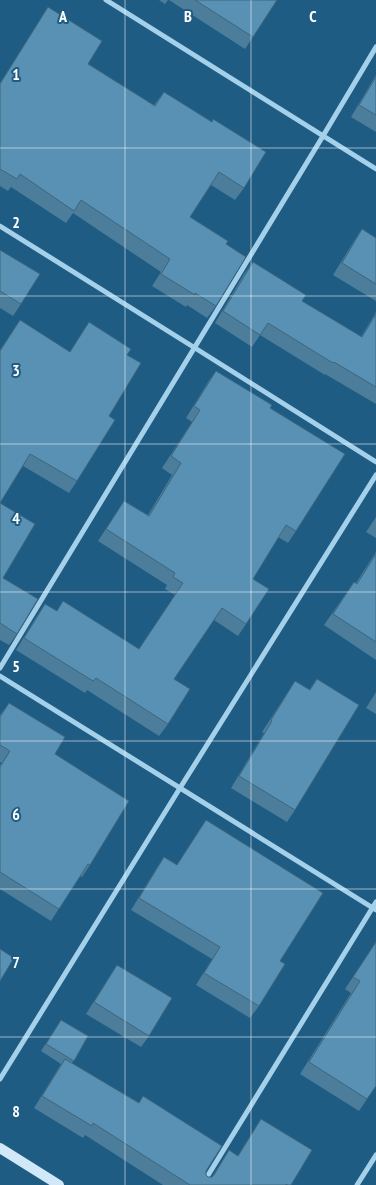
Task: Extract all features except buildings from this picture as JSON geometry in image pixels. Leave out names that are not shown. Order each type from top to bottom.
[{"type":"street","points":[[106,0],[376,169]]},
{"type":"street","points":[[0,668],[196,348],[376,46]]},
{"type":"street","points":[[0,226],[376,462]]},
{"type":"street","points":[[0,1079],[376,475]]},
{"type":"street","points":[[0,676],[374,909]]},
{"type":"street","points":[[202,1185],[374,909],[376,902]]},
{"type":"street","points":[[0,1148],[59,1185]]},
{"type":"street","points":[[357,1185],[376,1155]]}]
